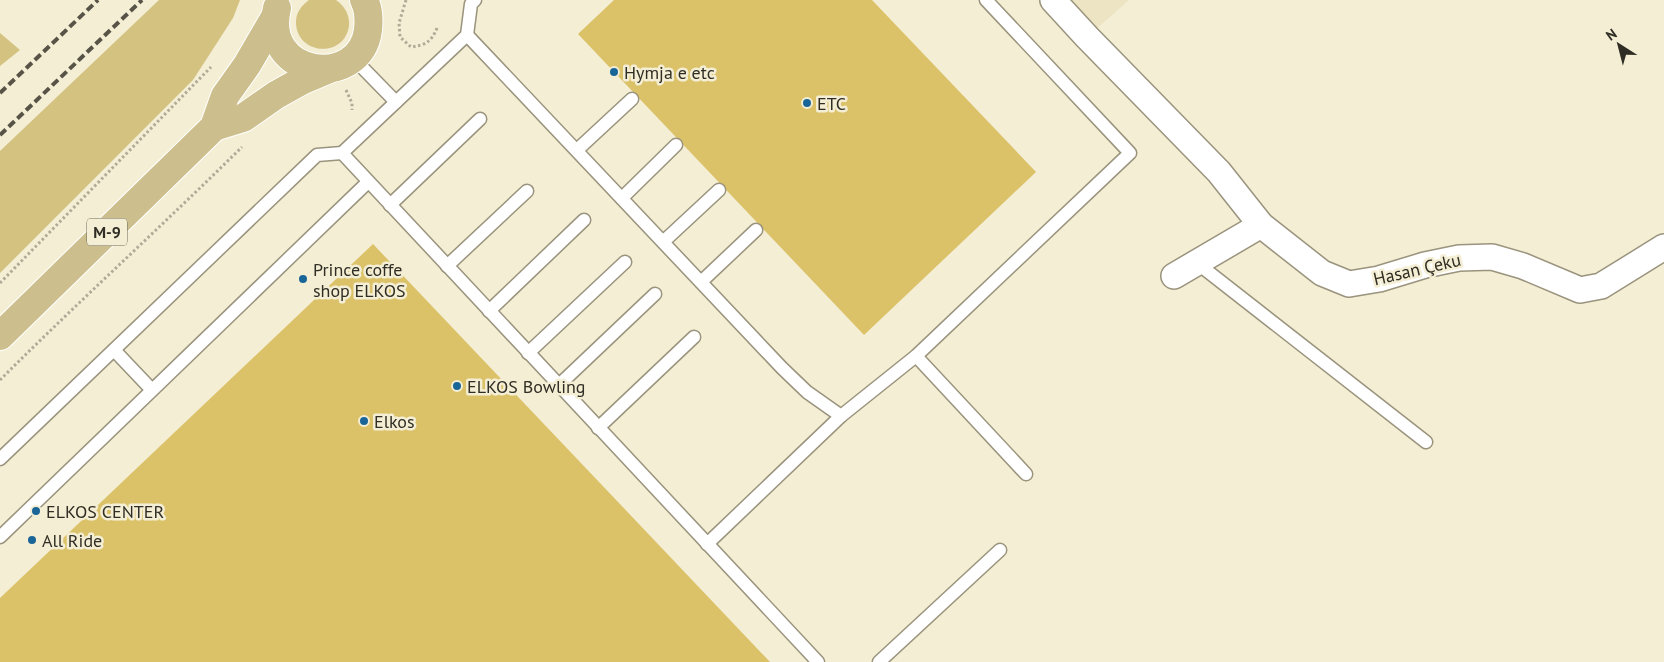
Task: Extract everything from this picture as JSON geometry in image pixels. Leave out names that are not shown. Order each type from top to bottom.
[{"type":"main road","name":"M-9","points":[[214,127],[243,118],[276,94],[340,71],[358,52],[367,37],[371,7]]},
{"type":"main road","name":"M-9","points":[[277,8],[275,30],[280,44],[288,55],[299,64],[312,68],[340,71]]},
{"type":"main road","name":"M-9","points":[[0,336],[214,127],[225,96],[247,65],[277,8]]},
{"type":"street","name":"Hasan Çeku","points":[[1053,0],[1219,172],[1262,225],[1322,273],[1349,284],[1379,279],[1425,265],[1459,258],[1492,257],[1523,266],[1580,290],[1601,286],[1664,247]]},
{"type":"street","points":[[1174,276],[1262,225]]},
{"type":"lane","points":[[0,459],[317,155],[342,154],[467,35],[471,4],[475,0]]},
{"type":"lane","points":[[707,544],[841,416],[916,356],[1130,153],[986,0]]},
{"type":"lane","points":[[467,35],[808,392],[841,416]]},
{"type":"lane","points":[[340,71],[396,102]]},
{"type":"lane","points":[[576,150],[632,99]]},
{"type":"lane","points":[[390,205],[480,119]]},
{"type":"lane","points":[[622,198],[676,145]]},
{"type":"lane","points":[[342,154],[818,662]]},
{"type":"lane","points":[[0,537],[368,182]]},
{"type":"lane","points":[[663,242],[719,190]]},
{"type":"lane","points":[[447,266],[527,191]]},
{"type":"lane","points":[[489,311],[584,220]]},
{"type":"lane","points":[[701,282],[756,230]]},
{"type":"lane","points":[[528,353],[625,262]]},
{"type":"lane","points":[[1197,263],[1426,442]]},
{"type":"lane","points":[[558,385],[655,294]]},
{"type":"lane","points":[[598,428],[694,337]]},
{"type":"lane","points":[[114,350],[152,390]]},
{"type":"lane","points":[[916,356],[1026,474]]},
{"type":"lane","points":[[879,662],[1000,550]]},
{"type":"path","points":[[406,0],[400,23],[400,37],[411,47],[424,45],[434,37],[437,28]]},
{"type":"path","points":[[0,283],[214,64]]},
{"type":"path","points":[[340,71],[352,103],[352,110]]},
{"type":"path","points":[[0,380],[45,334],[176,212],[247,142]]},
{"type":"shaded area","points":[[159,0],[240,0],[233,18],[193,80],[0,273],[0,151]]},
{"type":"shaded area","points":[[309,0],[336,0],[344,8],[348,15],[349,26],[345,37],[339,44],[321,49],[311,46],[298,33],[297,15]]},
{"type":"shaded area","points":[[1053,0],[1129,0],[1087,37]]},
{"type":"shaded area","points":[[0,33],[20,50],[0,66]]},
{"type":"building","name":"ETC","points":[[614,0],[872,0],[1036,172],[864,335],[578,34]]},
{"type":"building","name":"Elkos","points":[[373,244],[770,662],[0,662],[0,598]]},
{"type":"railway","points":[[0,93],[98,0]]},
{"type":"railway","points":[[0,135],[142,0]]},
{"type":"place","name":"Hymja e etc","points":[[614,72]]},
{"type":"place","name":"ETC","points":[[807,103]]},
{"type":"place","name":"Prince coffe shop ELKOS","points":[[303,279]]},
{"type":"place","name":"ELKOS Bowling","points":[[457,386]]},
{"type":"place","name":"Elkos","points":[[364,421]]},
{"type":"place","name":"ELKOS CENTER","points":[[36,511]]},
{"type":"place","name":"All Ride","points":[[32,540]]}]
